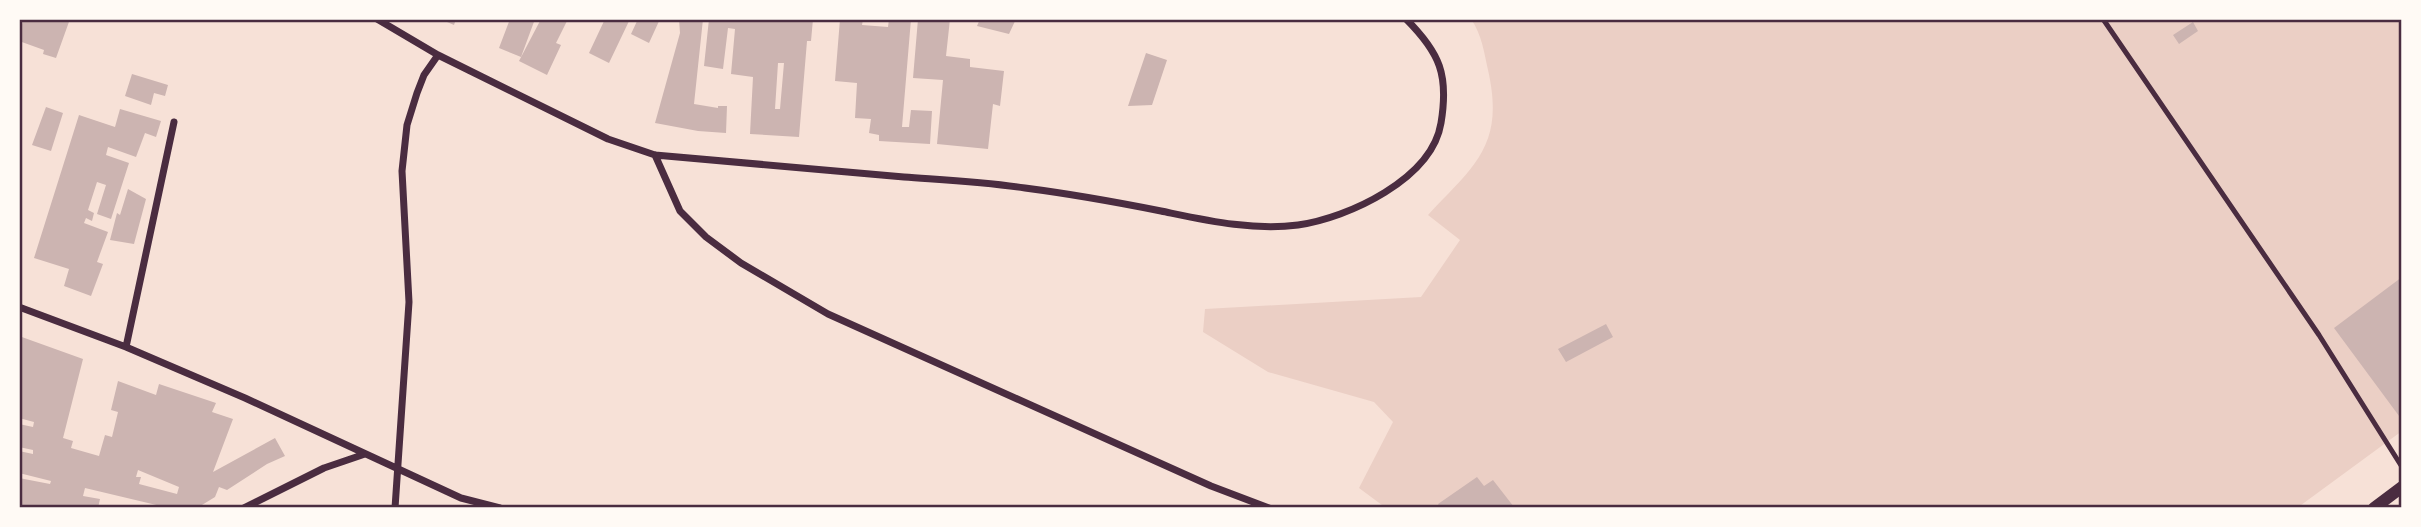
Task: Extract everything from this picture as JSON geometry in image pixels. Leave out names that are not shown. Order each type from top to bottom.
[{"type":"street","points":[[377,19],[438,55],[608,139],[655,155],[1024,187],[1213,221],[1261,226],[1299,225],[1343,212],[1400,183],[1425,159],[1440,134],[1445,102],[1443,72],[1427,40],[1406,19]]},
{"type":"street","points":[[395,508],[409,302],[402,171],[407,125],[416,93],[438,55]]},
{"type":"street","points":[[126,347],[174,122]]},
{"type":"street","points":[[655,155],[680,211],[706,237],[740,263],[828,314],[1212,486],[1269,508]]},
{"type":"street","points":[[19,307],[126,347],[246,398],[461,498],[500,508]]},
{"type":"street","points":[[244,508],[324,468],[365,454]]},
{"type":"street","points":[[2374,508],[2402,487]]},
{"type":"lane","points":[[2103,19],[2312,325],[2402,467]]},
{"type":"shaded area","points":[[1471,19],[2402,19],[2402,431],[2297,508],[1386,508],[1359,488],[1393,422],[1374,402],[1268,372],[1203,332],[1205,309],[1421,297],[1460,240],[1428,215],[1472,167],[1489,136],[1492,96],[1480,37]]},
{"type":"building","points":[[23,19],[70,19],[56,58],[43,54],[44,50],[19,41]]},
{"type":"building","points":[[440,19],[456,19],[454,25]]},
{"type":"building","points":[[510,19],[535,19],[521,57],[499,48]]},
{"type":"building","points":[[541,19],[568,19],[556,43],[561,45],[547,75],[519,61]]},
{"type":"building","points":[[605,19],[630,19],[609,63],[589,53]]},
{"type":"building","points":[[638,19],[660,19],[649,43],[631,34]]},
{"type":"building","points":[[679,19],[703,19],[694,104],[718,108],[727,106],[726,133],[655,123],[680,33]]},
{"type":"building","points":[[709,19],[813,19],[811,41],[807,41],[799,137],[750,134],[753,77],[731,74],[735,29],[728,28],[723,69],[704,66]],"holes":[[[778,63],[784,63],[780,109],[775,109]]]},
{"type":"building","points":[[840,19],[863,19],[862,25],[888,27],[889,19],[911,19],[902,127],[909,127],[911,110],[932,111],[930,144],[879,141],[879,135],[869,133],[871,119],[855,118],[857,83],[835,81]]},
{"type":"building","points":[[918,19],[950,19],[946,56],[970,59],[970,67],[1004,71],[1000,106],[993,104],[988,149],[937,144],[943,80],[913,78]]},
{"type":"building","points":[[980,19],[1016,19],[1009,34],[977,26]]},
{"type":"building","points":[[2193,22],[2198,31],[2179,44],[2173,35]]},
{"type":"building","points":[[1146,53],[1167,60],[1152,105],[1128,106]]},
{"type":"building","points":[[132,74],[168,85],[165,96],[154,93],[151,105],[125,96]]},
{"type":"building","points":[[46,107],[63,113],[51,151],[32,145]]},
{"type":"building","points":[[120,109],[161,121],[156,137],[145,133],[136,157],[108,147],[106,155],[129,163],[111,219],[97,214],[106,185],[97,182],[88,210],[94,213],[92,221],[86,218],[84,223],[108,232],[97,262],[103,264],[91,296],[64,286],[69,269],[34,258],[79,115],[115,127]]},
{"type":"building","points":[[128,189],[146,199],[134,244],[110,240],[117,213],[120,215]]},
{"type":"building","points":[[2402,277],[2402,420],[2334,328]]},
{"type":"building","points":[[1606,324],[1613,337],[1566,362],[1558,349]]},
{"type":"building","points":[[19,336],[83,359],[63,438],[73,441],[71,448],[99,456],[105,435],[112,437],[118,412],[111,410],[118,381],[156,395],[159,384],[216,403],[212,412],[233,419],[213,472],[275,438],[285,456],[267,464],[227,490],[219,487],[215,497],[197,508],[169,508],[85,488],[83,496],[100,499],[98,508],[19,508],[19,478],[50,484],[51,481],[19,473],[19,451],[33,454],[33,450],[19,447],[19,424],[33,427],[34,422],[19,418]],"holes":[[[138,470],[179,487],[177,494],[139,484],[141,477],[136,477]]]},
{"type":"building","points":[[1477,477],[1484,486],[1493,480],[1514,507],[1440,508],[1438,504]]}]
